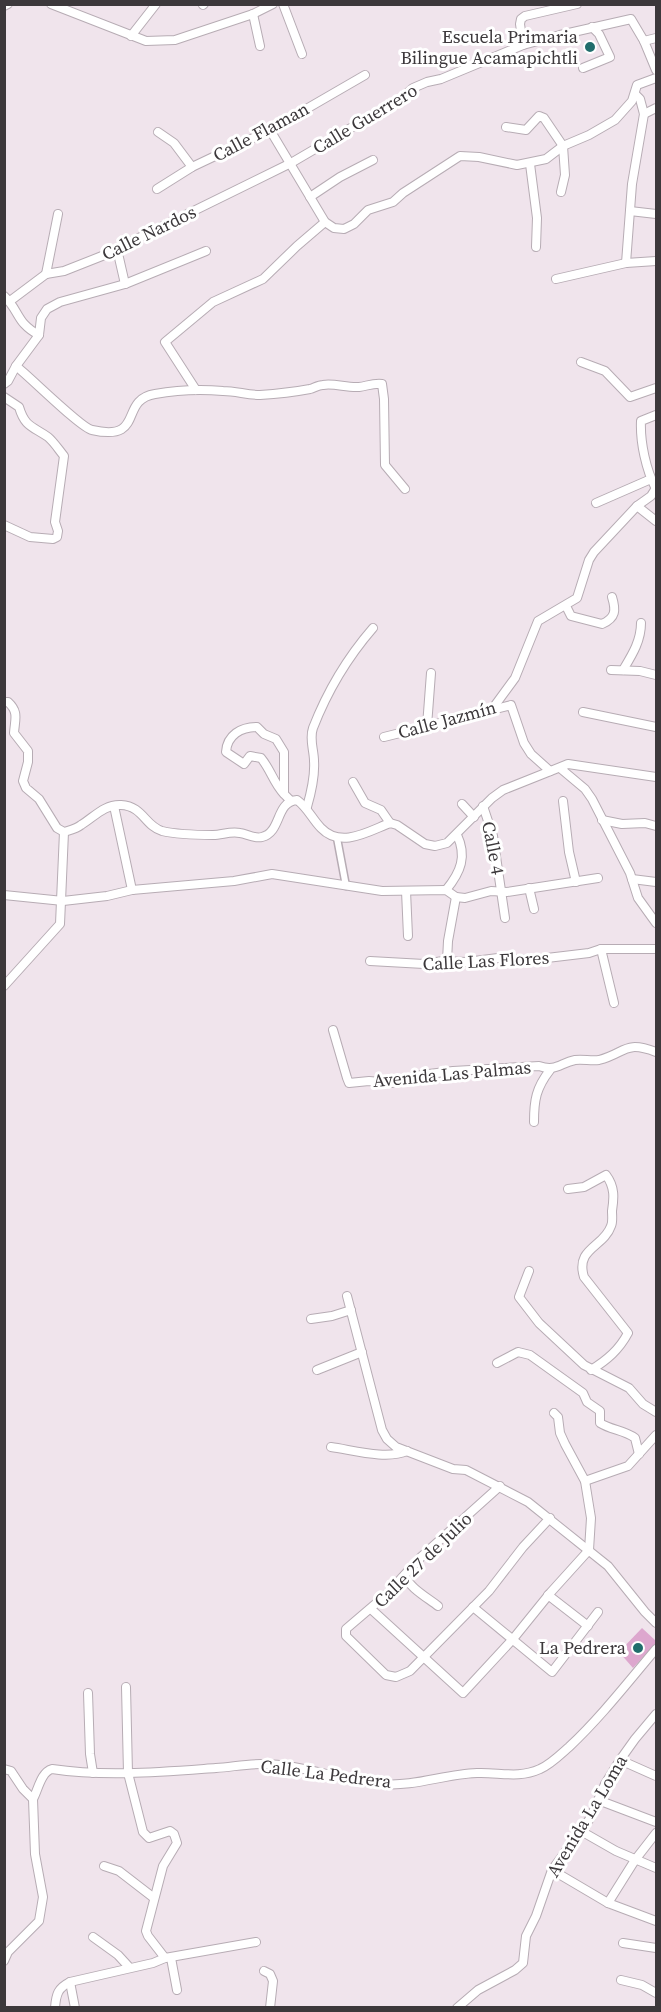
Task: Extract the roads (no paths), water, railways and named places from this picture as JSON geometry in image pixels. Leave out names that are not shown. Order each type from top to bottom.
[{"type":"street","points":[[51,4],[146,41],[175,40],[253,14],[273,4]]},
{"type":"street","points":[[131,36],[156,4]]},
{"type":"street","points":[[283,4],[302,54]]},
{"type":"street","points":[[577,4],[525,16],[521,19],[519,24],[523,45],[631,19],[657,70]]},
{"type":"street","points":[[253,14],[260,46]]},
{"type":"street","points":[[584,68],[610,57],[599,34],[592,27]]},
{"type":"street","points":[[644,41],[657,38]]},
{"type":"street","name":"Calle Guerrero","points":[[291,163],[402,98],[413,88],[441,79],[523,45]]},
{"type":"street","name":"Calle Flaman","points":[[157,189],[192,167],[270,129],[365,75]]},
{"type":"street","points":[[270,129],[325,222],[334,228],[344,229],[354,224],[368,210],[393,202],[460,156],[470,155],[518,165],[546,159],[562,146],[606,127],[632,101],[637,85],[657,78]]},
{"type":"street","points":[[627,263],[632,184],[644,114],[640,99],[635,94]]},
{"type":"street","points":[[644,114],[657,108]]},
{"type":"street","points":[[506,127],[526,129],[539,116],[544,118],[562,146],[565,175],[561,192]]},
{"type":"street","points":[[158,132],[174,144],[192,167]]},
{"type":"street","points":[[310,197],[340,177],[373,160]]},
{"type":"street","name":"Calle Nardos","points":[[7,298],[46,274],[64,271],[117,249],[291,163]]},
{"type":"street","points":[[530,164],[537,218],[536,247]]},
{"type":"street","points":[[630,211],[657,214]]},
{"type":"street","points":[[46,274],[58,214]]},
{"type":"street","points":[[196,390],[165,342],[213,302],[263,279],[325,222]]},
{"type":"street","points":[[117,249],[124,284]]},
{"type":"street","points":[[4,384],[39,335],[41,318],[48,309],[60,302],[124,284],[206,250]]},
{"type":"street","points":[[556,279],[627,263],[657,261]]},
{"type":"street","points":[[7,298],[23,324],[39,335]]},
{"type":"street","points":[[582,362],[605,371],[630,397],[657,388]]},
{"type":"street","points":[[16,366],[90,430],[117,433],[124,429],[132,411],[146,396],[153,394],[196,390],[263,395],[311,389],[323,384],[358,387],[375,383],[382,384],[385,465],[405,489]]},
{"type":"street","points":[[4,397],[19,407],[28,425],[50,438],[64,456],[54,522],[58,531],[57,537],[53,539],[30,537],[4,525]]},
{"type":"street","points":[[493,708],[515,678],[538,621],[577,598],[589,560],[594,552],[656,489],[651,480],[640,431],[641,421],[657,415]]},
{"type":"street","points":[[596,503],[651,480]]},
{"type":"street","points":[[637,506],[657,521]]},
{"type":"street","points":[[566,606],[571,616],[602,624],[613,616],[615,610],[612,597]]},
{"type":"street","points":[[623,669],[636,645],[641,623]]},
{"type":"street","points":[[307,807],[314,760],[311,749],[313,728],[339,673],[373,628]]},
{"type":"street","points":[[611,670],[623,669],[657,675]]},
{"type":"street","points":[[427,726],[432,673]]},
{"type":"street","points":[[6,702],[13,707],[17,717],[14,732],[28,751],[24,781],[26,788],[39,799],[57,828],[64,832],[79,827],[98,812],[120,804],[133,807],[144,814],[154,827],[162,831],[214,835],[230,832],[262,837],[270,833],[283,806],[290,800],[297,800],[307,807],[321,828],[337,838],[367,834],[390,823],[398,825],[425,844],[435,846],[447,843],[457,835],[483,806],[503,790],[572,764],[657,777]]},
{"type":"street","name":"Calle Jazmín","points":[[384,737],[511,705],[524,743],[531,754],[550,771]]},
{"type":"street","points":[[583,712],[657,727]]},
{"type":"street","points":[[284,794],[284,752],[276,739],[264,735],[257,728],[245,727],[226,743],[226,752],[244,764],[250,756],[261,758],[270,769],[272,779],[284,794],[290,800]]},
{"type":"street","points":[[560,768],[589,794],[632,879],[638,898],[657,923]]},
{"type":"street","points":[[353,782],[365,803],[381,810],[390,823]]},
{"type":"street","points":[[563,801],[568,852],[576,882]]},
{"type":"street","points":[[462,804],[474,817]]},
{"type":"street","points":[[114,806],[132,890]]},
{"type":"street","name":"Calle 4","points":[[483,806],[493,836],[505,918]]},
{"type":"street","points":[[603,820],[622,824],[645,823],[657,826]]},
{"type":"street","points":[[4,986],[60,924],[60,909],[63,901],[64,832]]},
{"type":"street","points":[[446,890],[454,880],[462,861],[462,847],[457,835]]},
{"type":"street","points":[[337,838],[346,886]]},
{"type":"street","points":[[4,895],[63,901],[107,896],[132,890],[234,881],[272,874],[382,891],[446,890],[456,897],[465,898],[491,891],[507,892],[598,878]]},
{"type":"street","points":[[632,879],[657,882]]},
{"type":"street","points":[[529,888],[534,909]]},
{"type":"street","points":[[406,891],[408,936]]},
{"type":"street","points":[[447,961],[456,897]]},
{"type":"street","points":[[601,949],[614,1003]]},
{"type":"street","name":"Calle Las Flores","points":[[370,961],[424,964],[498,958],[530,960],[601,949],[657,949]]},
{"type":"street","name":"Avenida Las Palmas","points":[[333,1030],[349,1083],[369,1081],[392,1083],[422,1075],[453,1071],[540,1066],[550,1070],[576,1060],[600,1059],[627,1046],[647,1048],[657,1052]]},
{"type":"street","points":[[534,1122],[534,1100],[550,1070]]},
{"type":"street","points":[[568,1190],[584,1187],[606,1175],[615,1195],[612,1226],[592,1247],[583,1259],[581,1267],[585,1277],[628,1333],[618,1349],[606,1361],[591,1370]]},
{"type":"street","points":[[529,1271],[519,1297],[524,1306],[591,1370],[629,1388],[643,1404],[657,1412]]},
{"type":"street","points":[[347,1296],[382,1430],[387,1440],[396,1447],[453,1469],[466,1470],[528,1502],[608,1566],[645,1612],[657,1623]]},
{"type":"street","points":[[311,1319],[351,1310]]},
{"type":"street","points":[[317,1370],[362,1352]]},
{"type":"street","points":[[497,1363],[518,1352],[530,1355],[583,1393],[587,1402],[600,1411],[600,1422],[635,1438],[639,1454]]},
{"type":"street","points":[[371,1609],[425,1656],[463,1694],[589,1550],[591,1518],[585,1481],[565,1444],[560,1433],[558,1417],[554,1413]]},
{"type":"street","points":[[585,1481],[627,1466],[657,1435]]},
{"type":"street","points":[[331,1447],[386,1455],[396,1455],[407,1451]]},
{"type":"street","name":"Calle 27 de Julio","points":[[425,1656],[410,1671],[396,1677],[386,1675],[346,1636],[345,1632],[371,1609],[421,1557],[500,1486]]},
{"type":"street","points":[[425,1656],[489,1591],[523,1547],[550,1518]]},
{"type":"street","points":[[405,1575],[405,1579],[438,1606]]},
{"type":"street","points":[[548,1595],[588,1626]]},
{"type":"street","points":[[473,1607],[552,1672],[598,1612]]},
{"type":"street","name":"Calle La Pedrera","points":[[33,1799],[47,1770],[128,1773],[273,1764],[300,1767],[382,1784],[432,1780],[458,1774],[480,1773],[505,1776],[522,1774],[541,1769],[586,1731],[657,1649]]},
{"type":"street","points":[[126,1687],[128,1773],[143,1832],[149,1838],[170,1831],[177,1839],[177,1843],[163,1866],[146,1931],[168,1958],[177,1990]]},
{"type":"street","points":[[88,1693],[90,1754],[93,1773]]},
{"type":"street","name":"Avenida La Loma","points":[[457,2007],[478,1990],[515,1971],[523,1963],[526,1936],[536,1916],[552,1870],[591,1817],[605,1784],[620,1760],[635,1738],[657,1714]]},
{"type":"street","points":[[620,1760],[657,1776]]},
{"type":"street","points":[[4,1769],[11,1771],[33,1799],[35,1854],[43,1897],[39,1921],[8,1952],[4,1961]]},
{"type":"street","points":[[598,1800],[657,1822]]},
{"type":"street","points":[[581,1831],[635,1860],[657,1868]]},
{"type":"street","points":[[608,1903],[635,1860],[657,1833]]},
{"type":"street","points":[[104,1866],[119,1871],[154,1898]]},
{"type":"street","points":[[552,1870],[608,1903],[657,1922]]},
{"type":"street","points":[[93,1937],[118,1955],[129,1967]]},
{"type":"street","points":[[55,2007],[58,1991],[70,1982],[168,1958],[256,1942]]},
{"type":"street","points":[[623,1943],[657,1948]]},
{"type":"street","points":[[264,1971],[270,1974],[273,1981],[270,2007]]},
{"type":"street","points":[[621,1980],[642,1985],[657,1993]]},
{"type":"street","points":[[70,1982],[75,2007]]},
{"type":"place","name":"Escuela Primaria Bilingue Acamapichtli","points":[[590,47]]},
{"type":"place","name":"La Pedrera","points":[[638,1648]]}]
